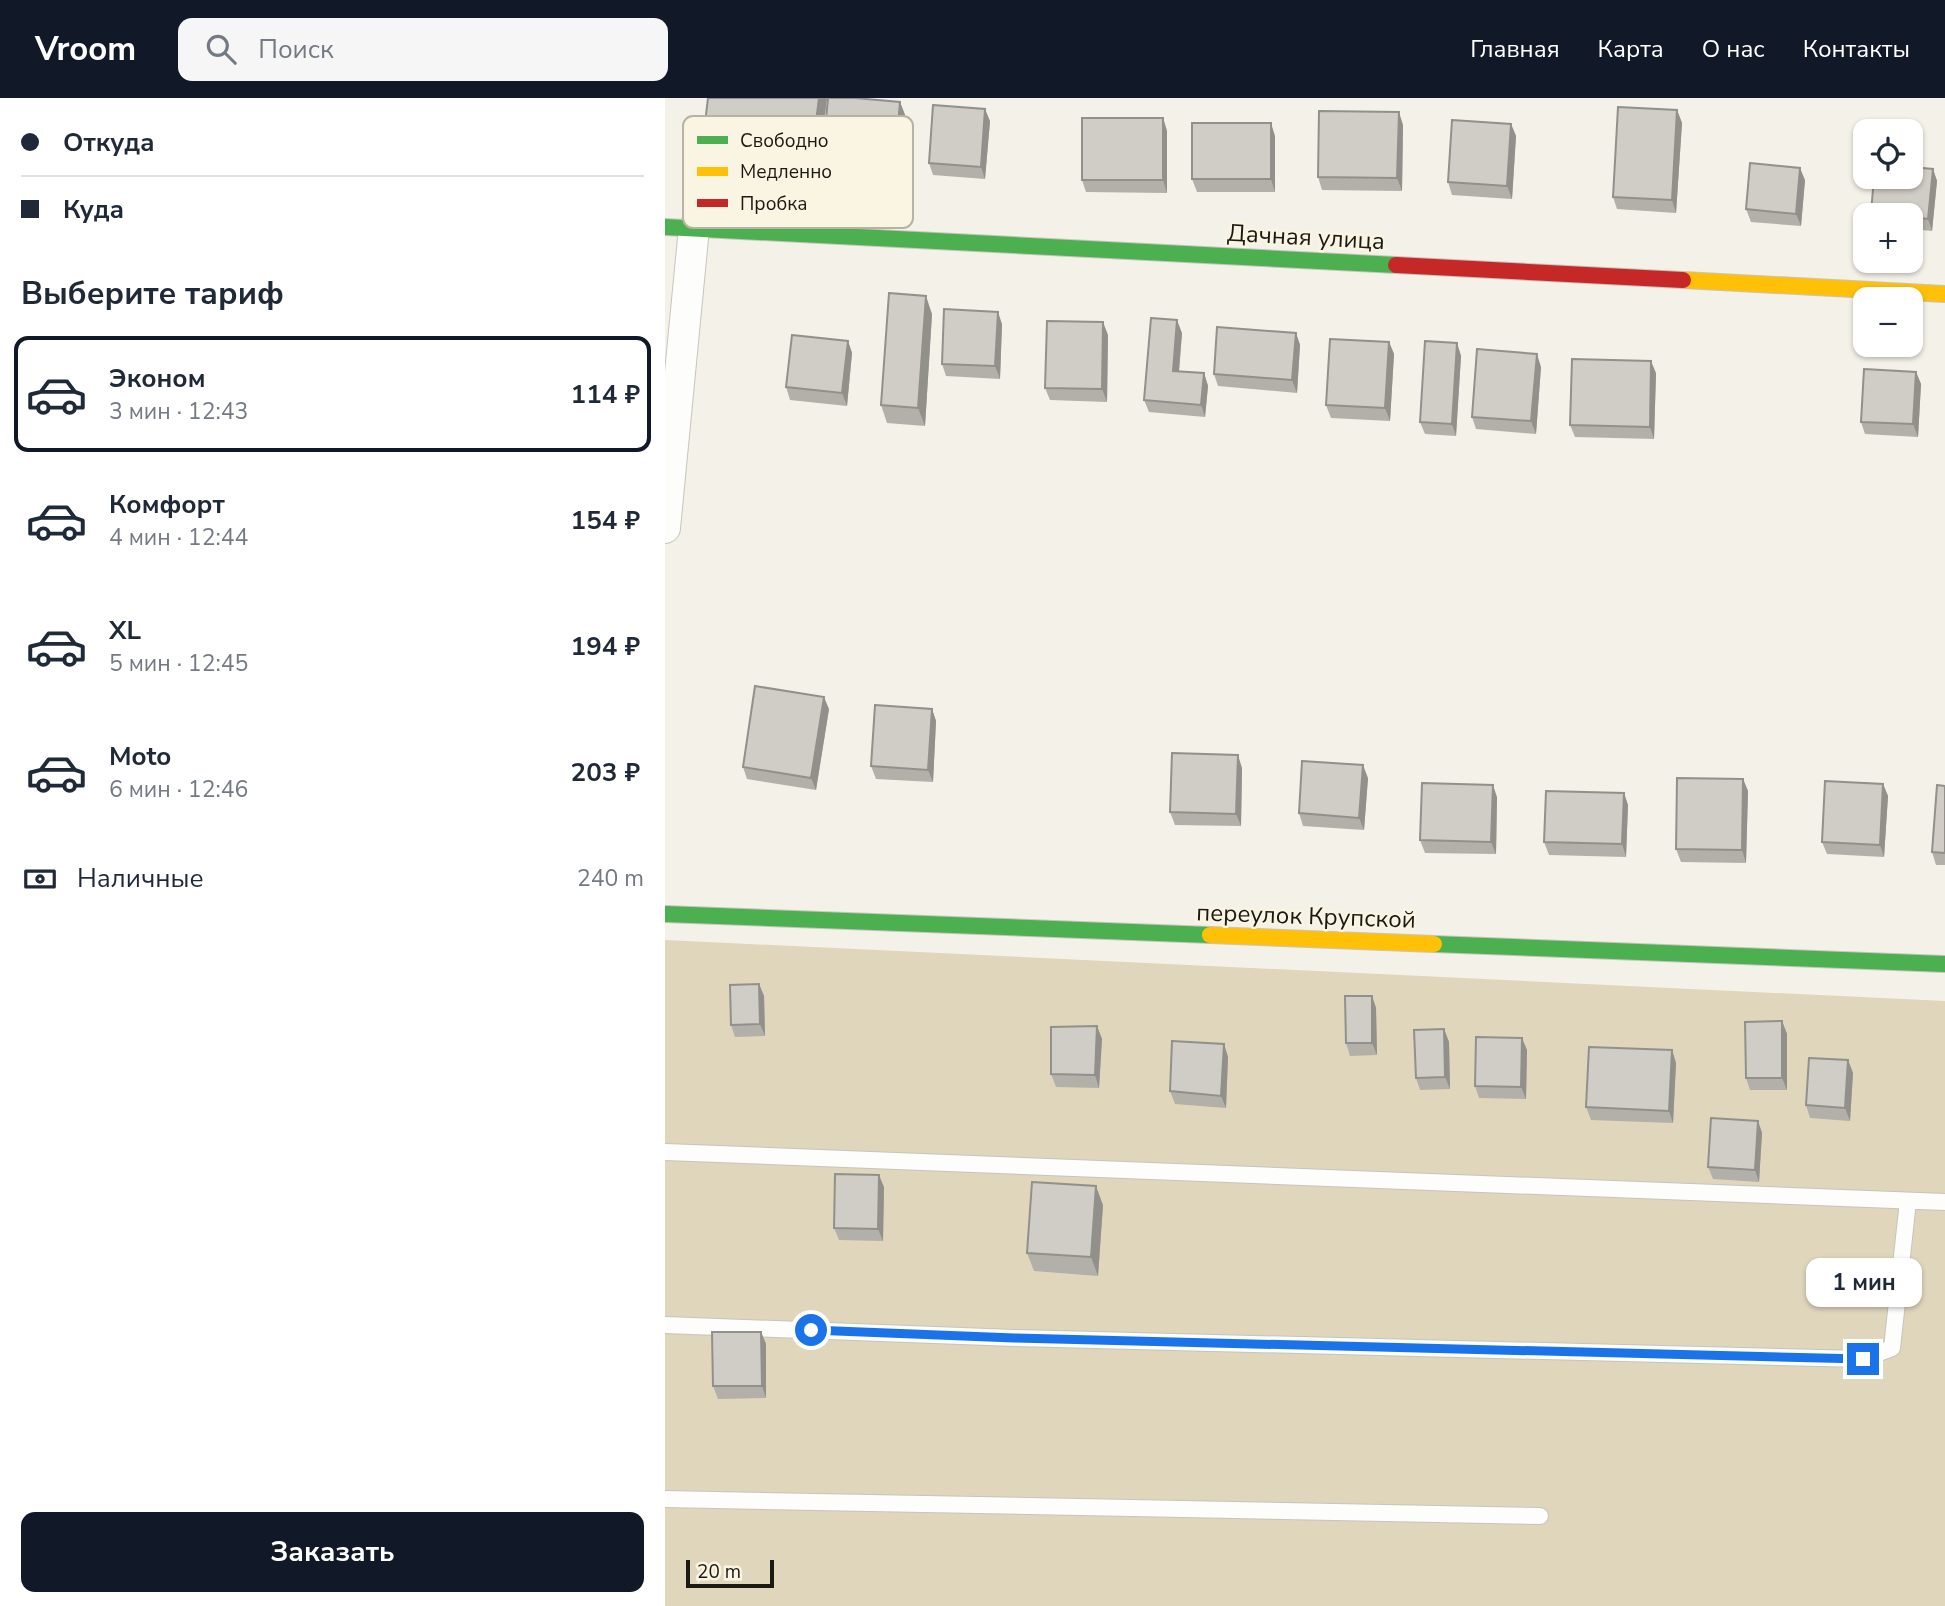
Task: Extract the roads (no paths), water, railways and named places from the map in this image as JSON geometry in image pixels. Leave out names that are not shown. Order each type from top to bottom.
[{"type":"street","points":[[665,528],[680,227]]},
{"type":"street","name":"Дачная улица","points":[[699,228],[1945,294]]},
{"type":"street","name":"переулок Крупской","points":[[665,914],[1945,964]]},
{"type":"lane","points":[[665,1152],[1945,1202]]},
{"type":"lane","points":[[665,1325],[1014,1338],[1863,1359],[1892,1348],[1908,1201]]},
{"type":"lane","points":[[665,1499],[1540,1516]]}]
